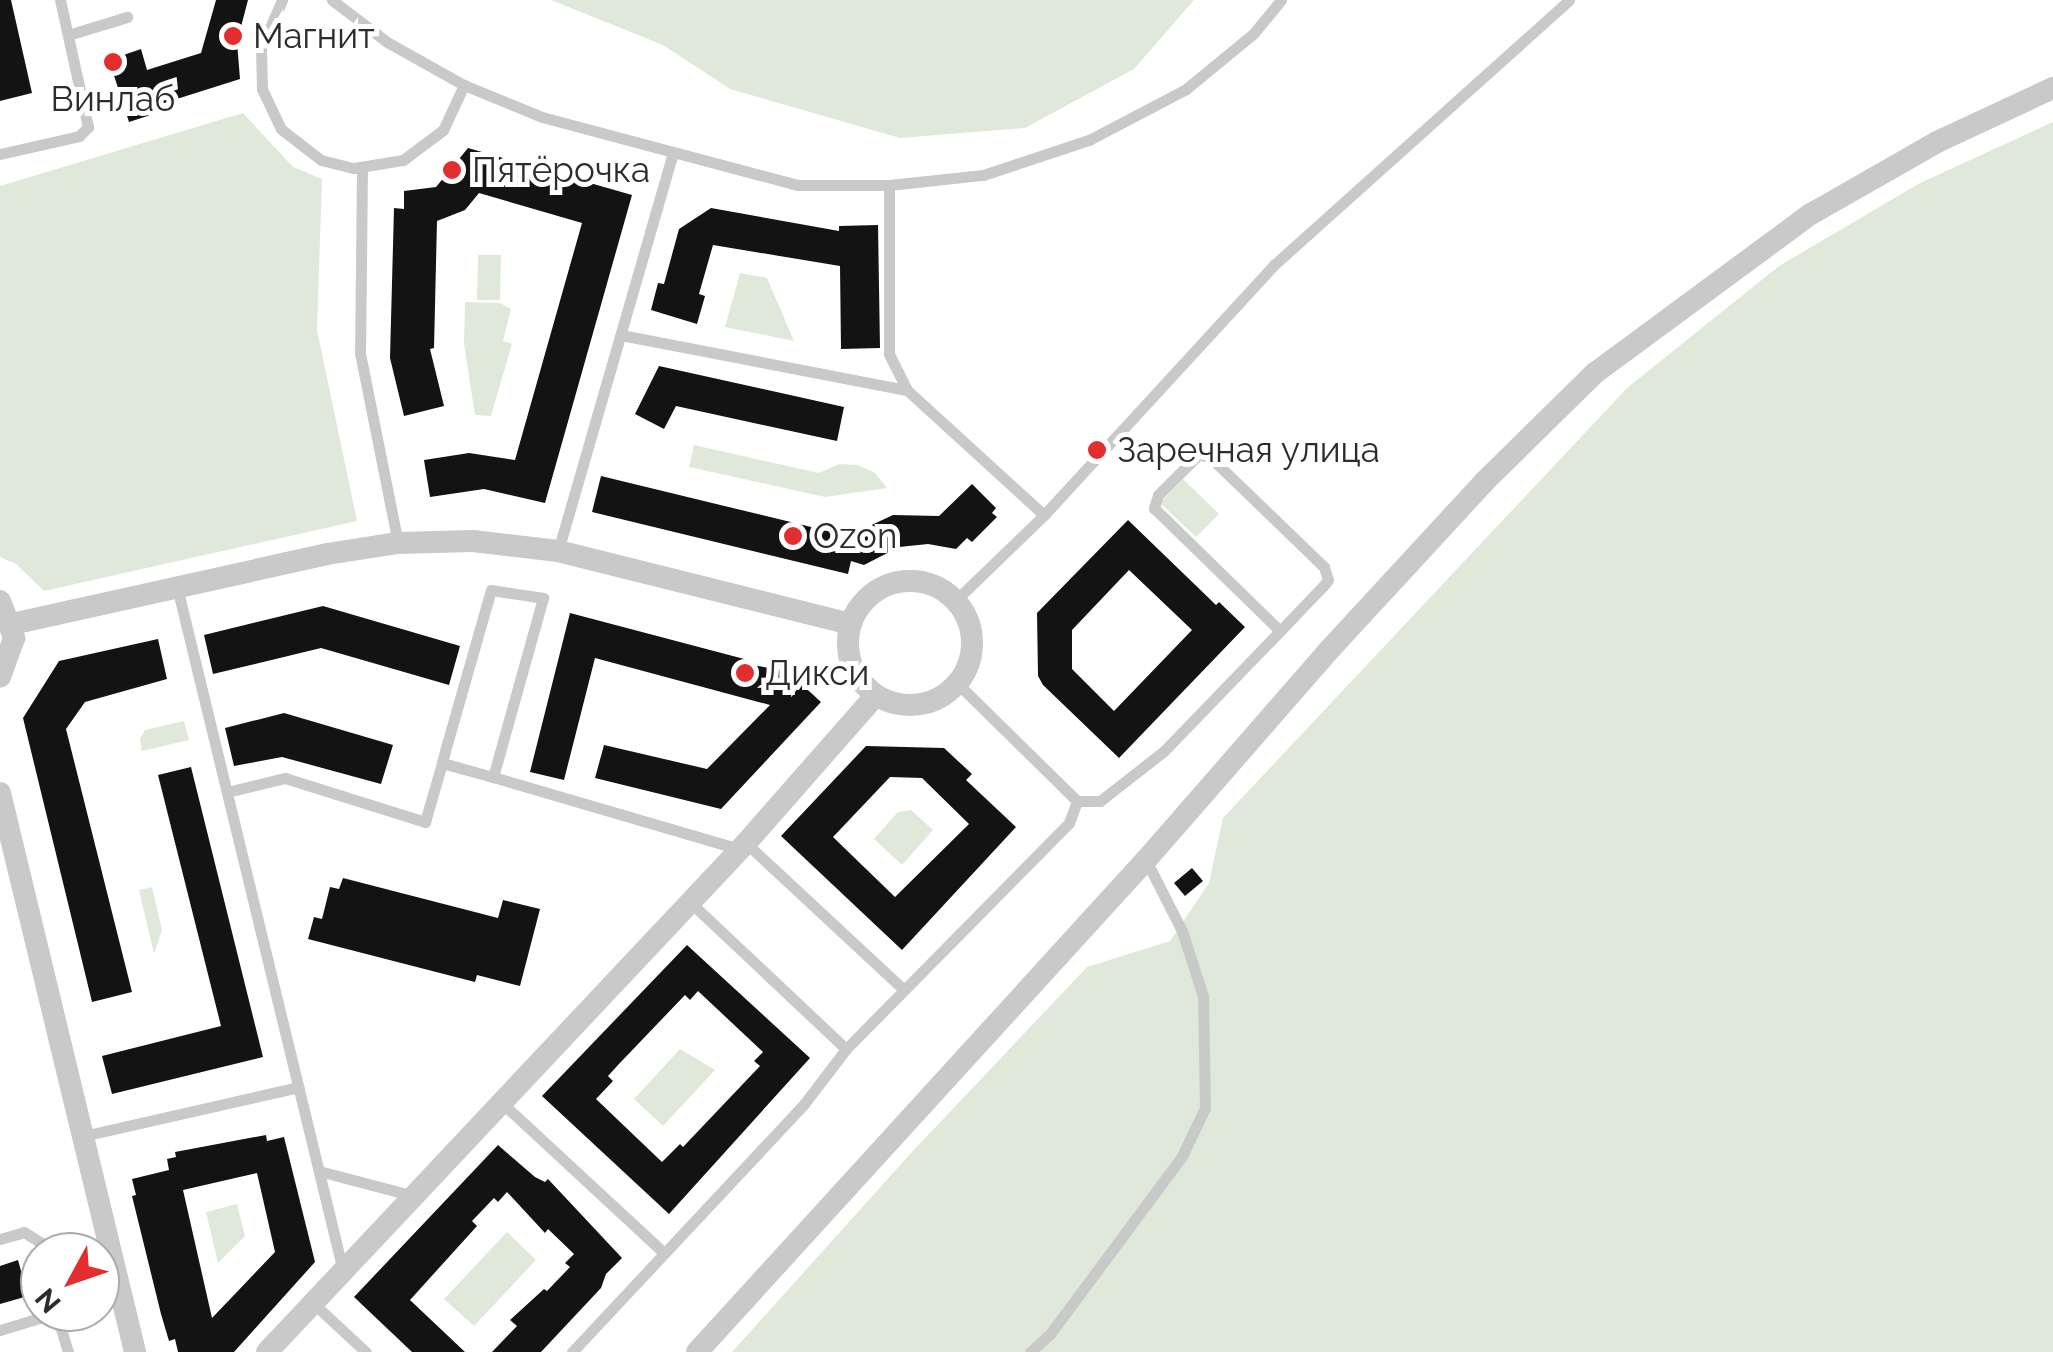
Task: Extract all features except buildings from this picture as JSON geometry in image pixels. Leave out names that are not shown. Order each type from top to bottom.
[{"type":"street","points":[[697,1352],[1446,524],[1595,374],[1811,214],[1937,142],[2053,88]]},
{"type":"street","points":[[12,624],[398,543],[474,541],[558,551],[850,624]]},
{"type":"street","points":[[896,582],[928,584],[955,601],[965,614],[972,646],[969,662],[957,682],[938,698],[923,703],[891,702],[876,695],[854,671],[847,640],[850,624],[868,597],[896,582]]},
{"type":"street","points":[[0,601],[12,624],[12,652],[0,677]]},
{"type":"street","points":[[267,1352],[743,846],[876,695]]},
{"type":"street","points":[[0,793],[134,1352]]},
{"type":"lane","points":[[0,154],[78,136],[88,128],[60,0]]},
{"type":"lane","points":[[282,0],[265,32],[259,66],[262,89],[272,114],[306,152],[337,165],[362,168],[403,160],[432,142],[453,116],[464,85]]},
{"type":"lane","points":[[332,0],[387,42],[464,85],[542,117],[797,185],[889,185],[984,175],[1089,140],[1186,89],[1253,34],[1281,0]]},
{"type":"lane","points":[[955,601],[1044,515],[1274,264],[1569,0]]},
{"type":"lane","points":[[68,35],[127,16]]},
{"type":"lane","points":[[558,551],[672,153]]},
{"type":"lane","points":[[362,168],[360,353],[398,543]]},
{"type":"lane","points":[[889,185],[889,354],[907,390],[1044,515]]},
{"type":"lane","points":[[621,335],[907,390]]},
{"type":"lane","points":[[957,682],[1078,800],[1100,801],[1164,751],[1280,631],[1324,585],[1328,572],[1211,458],[1199,454],[1158,495],[1154,508],[1280,631]]},
{"type":"lane","points":[[177,587],[344,1271]]},
{"type":"lane","points":[[227,792],[285,778],[425,822],[490,590],[543,598],[492,777]]},
{"type":"lane","points":[[442,763],[743,846],[903,989]]},
{"type":"lane","points":[[572,1352],[804,1104],[846,1049],[903,989],[922,976],[1069,822],[1078,800]]},
{"type":"lane","points":[[1030,1352],[1050,1334],[1182,1156],[1205,1108],[1203,996],[1182,931],[1146,860]]},
{"type":"lane","points":[[690,902],[846,1049]]},
{"type":"lane","points":[[83,1136],[298,1086]]},
{"type":"lane","points":[[502,1102],[664,1253]]},
{"type":"lane","points":[[319,1171],[414,1196]]},
{"type":"lane","points":[[314,1303],[366,1352]]},
{"type":"green space","points":[[551,0],[1194,0],[1134,69],[1025,128],[900,138],[730,89],[663,45]]},
{"type":"green space","points":[[243,113],[293,167],[322,179],[317,330],[357,521],[44,591],[16,564],[0,557],[0,186]]},
{"type":"green space","points":[[2053,122],[2053,1352],[732,1352],[911,1153],[1087,967],[1170,941],[1209,883],[1223,818],[1627,388],[1779,266],[1920,183]]},
{"type":"green space","points":[[478,255],[501,255],[500,300],[477,300]]},
{"type":"green space","points":[[740,273],[767,278],[794,341],[725,327]]},
{"type":"green space","points":[[465,302],[500,303],[511,309],[503,341],[512,344],[491,416],[475,415],[464,344]]},
{"type":"green space","points":[[694,445],[819,473],[839,464],[858,465],[875,473],[887,488],[825,497],[689,467]]},
{"type":"green space","points":[[1183,479],[1219,514],[1196,537],[1160,503]]},
{"type":"green space","points":[[184,721],[189,740],[142,751],[140,739],[145,730]]},
{"type":"green space","points":[[911,810],[933,830],[902,865],[874,839],[898,812]]},
{"type":"green space","points":[[152,887],[162,930],[154,954],[139,890]]},
{"type":"green space","points":[[680,1049],[715,1070],[663,1126],[634,1099]]},
{"type":"green space","points":[[237,1204],[245,1236],[218,1263],[206,1212]]},
{"type":"green space","points":[[507,1232],[536,1260],[474,1326],[444,1299]]},
{"type":"place","name":"Магнит","points":[[233,36]]},
{"type":"place","name":"Винлаб","points":[[113,62]]},
{"type":"place","name":"Пятёрочка","points":[[452,170]]},
{"type":"place","name":"Заречная улица","points":[[1097,450]]},
{"type":"place","name":"Ozon","points":[[793,536]]},
{"type":"place","name":"Дикси","points":[[745,673]]}]
